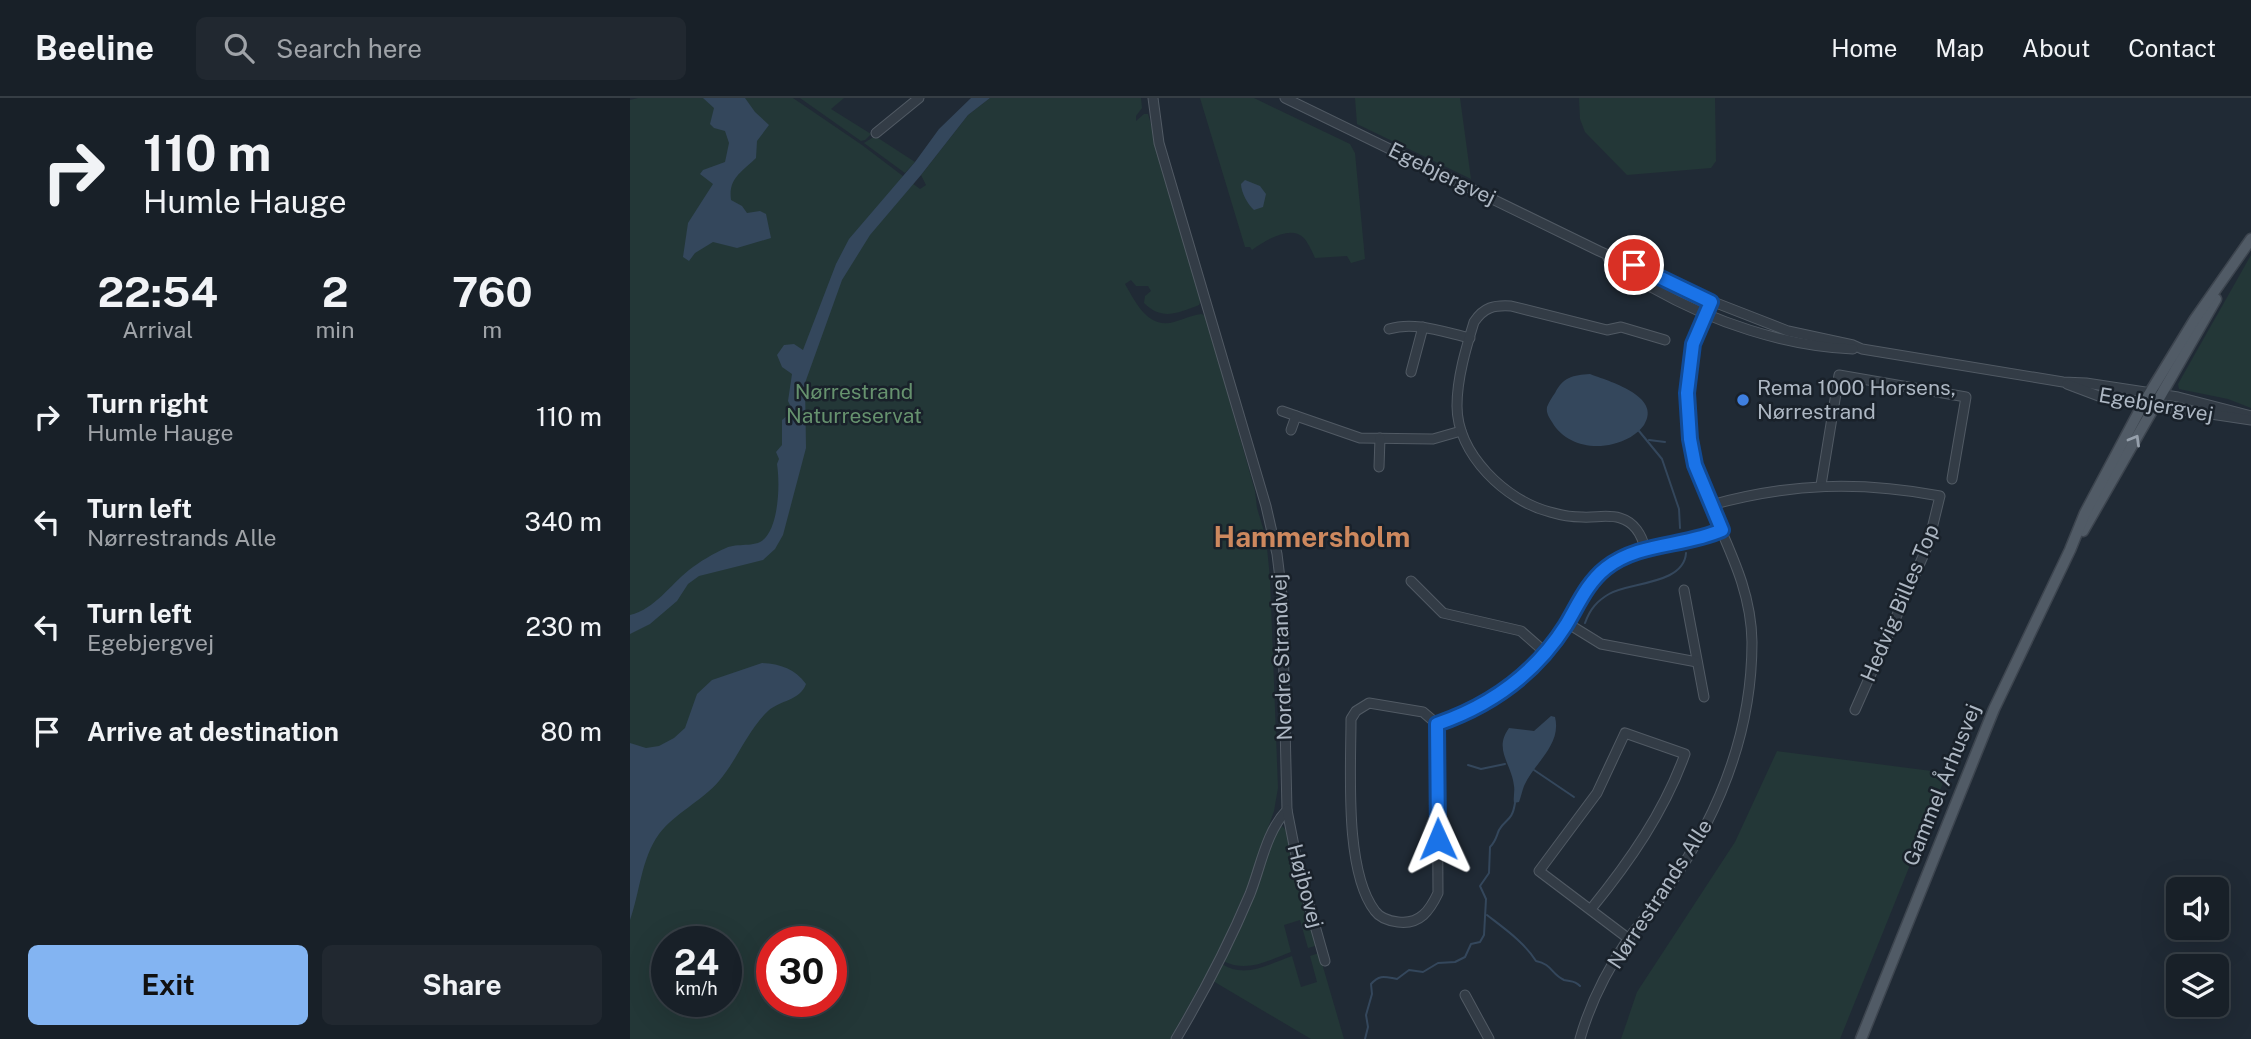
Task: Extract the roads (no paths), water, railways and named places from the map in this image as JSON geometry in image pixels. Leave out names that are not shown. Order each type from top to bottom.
[{"type":"main road","name":"Gammel Århusvej","points":[[1861,1039],[1984,733],[2085,513],[2251,239],[2195,319],[2156,393]]},
{"type":"street","name":"Nordre Strandvej","points":[[1153,98],[1159,142],[1266,506],[1277,554],[1282,594],[1287,810]]},
{"type":"street","name":"Egebjergvej","points":[[1285,98],[1599,251],[1711,302],[1788,331],[1862,349]]},
{"type":"street","points":[[876,133],[916,99]]},
{"type":"street","name":"Egebjergvej","points":[[1599,251],[1651,287],[1706,314],[1791,341],[1834,348],[1862,349],[2063,382],[2156,393],[2202,402],[2251,418]]},
{"type":"street","name":"Nørrestrands Alle","points":[[1580,1039],[1599,988],[1629,939],[1698,844],[1733,765],[1742,732],[1750,685],[1752,639],[1745,590],[1733,554],[1695,465],[1690,439],[1687,393],[1693,344],[1711,302]]},
{"type":"street","points":[[1645,549],[1643,539],[1635,527],[1622,518],[1609,515],[1583,517],[1549,512],[1509,492],[1488,473],[1469,448],[1461,431],[1457,408],[1458,391],[1474,321],[1480,313],[1498,305],[1607,330],[1621,327],[1665,340]]},
{"type":"street","points":[[1706,314],[1715,310],[1768,328],[1788,331]]},
{"type":"street","points":[[1388,330],[1402,325],[1423,327],[1469,338]]},
{"type":"street","points":[[1410,372],[1423,327]]},
{"type":"street","points":[[1711,505],[1769,492],[1821,485],[1839,375],[1966,397],[1952,479]]},
{"type":"street","name":"Egebjergvej","points":[[2063,382],[2104,398],[2251,418]]},
{"type":"street","points":[[1282,411],[1360,438],[1433,439],[1461,431]]},
{"type":"street","points":[[1292,430],[1296,416]]},
{"type":"street","points":[[1379,467],[1380,438]]},
{"type":"street","name":"Hedvig Billes Top","points":[[1821,485],[1894,488],[1940,496],[1928,545],[1855,710]]},
{"type":"street","points":[[1437,724],[1498,696],[1530,671],[1567,623],[1596,576],[1622,558],[1645,549],[1722,530]]},
{"type":"street","points":[[1411,581],[1443,613],[1521,631],[1546,653]]},
{"type":"street","points":[[1684,590],[1704,697]]},
{"type":"street","points":[[1567,623],[1601,644],[1697,662]]},
{"type":"street","points":[[1369,703],[1423,712],[1437,724],[1438,893],[1422,918],[1406,923],[1389,921],[1376,913],[1365,893],[1352,841],[1351,719],[1356,711],[1369,703]]},
{"type":"street","points":[[1591,909],[1630,860],[1656,821],[1685,754],[1625,733],[1597,793],[1539,871],[1629,939]]},
{"type":"street","name":"Højbovej","points":[[1287,810],[1298,866],[1325,961]]},
{"type":"street","points":[[1176,1039],[1216,969],[1251,891],[1273,828],[1287,810]]},
{"type":"street","points":[[1465,995],[1489,1039]]},
{"type":"water","points":[[703,98],[745,98],[769,125],[757,141],[756,158],[734,181],[731,200],[742,206],[747,213],[760,211],[766,214],[771,238],[737,248],[713,242],[695,253],[689,261],[683,257],[688,223],[713,184],[700,174],[703,170],[725,162],[729,143],[725,131],[710,124],[714,108]]},
{"type":"water","points":[[971,98],[990,98],[968,115],[870,235],[842,280],[805,383],[806,448],[783,535],[775,549],[763,560],[699,576],[688,584],[677,601],[650,624],[630,634],[630,615],[655,602],[693,567],[726,548],[758,543],[766,537],[774,522],[778,502],[779,459],[776,452],[782,445],[782,420],[791,407],[788,401],[792,374],[782,367],[777,355],[784,345],[794,344],[803,350],[836,264],[849,239],[915,162],[939,129]]},
{"type":"water","points":[[1245,180],[1260,186],[1266,194],[1263,207],[1254,210],[1247,202],[1241,187]]},
{"type":"water","points":[[1590,374],[1631,391],[1646,406],[1648,415],[1644,425],[1634,435],[1617,443],[1595,446],[1571,440],[1557,429],[1547,413],[1547,407],[1558,388],[1565,380],[1574,376]]},
{"type":"water","points":[[762,663],[787,668],[806,684],[803,690],[768,711],[754,727],[719,781],[659,834],[648,854],[630,920],[630,743],[646,748],[659,746],[674,738],[685,728],[697,694],[712,680]]},
{"type":"water","points":[[1551,716],[1555,717],[1555,736],[1528,778],[1519,802],[1514,803],[1513,778],[1503,750],[1505,736],[1509,728],[1534,731]]},
{"type":"waterway","points":[[1639,431],[1662,459],[1679,509],[1680,528]]},
{"type":"waterway","points":[[1649,440],[1665,442]]},
{"type":"waterway","points":[[1585,623],[1597,603],[1605,597],[1618,590],[1666,577],[1683,563],[1686,553]]},
{"type":"waterway","points":[[1468,765],[1481,769],[1505,764]]},
{"type":"waterway","points":[[1534,770],[1574,797]]},
{"type":"waterway","points":[[1365,1039],[1368,1027],[1366,1015],[1372,994],[1371,984],[1374,981],[1383,977],[1397,979],[1409,970],[1423,972],[1438,963],[1455,962],[1465,957],[1471,944],[1480,942],[1484,935],[1486,899],[1480,886],[1489,873],[1490,847],[1510,817],[1515,803]]},
{"type":"waterway","points":[[1487,915],[1520,942],[1536,961],[1545,964],[1560,978],[1580,986]]},
{"type":"place","name":"Rema 1000 Horsens, Nørrestrand","points":[[1743,400]]},
{"type":"district","name":"Hammersholm","points":[[1312,537]]},
{"type":"park label","name":"Nørrestrand Naturreservat","points":[[854,404]]}]
